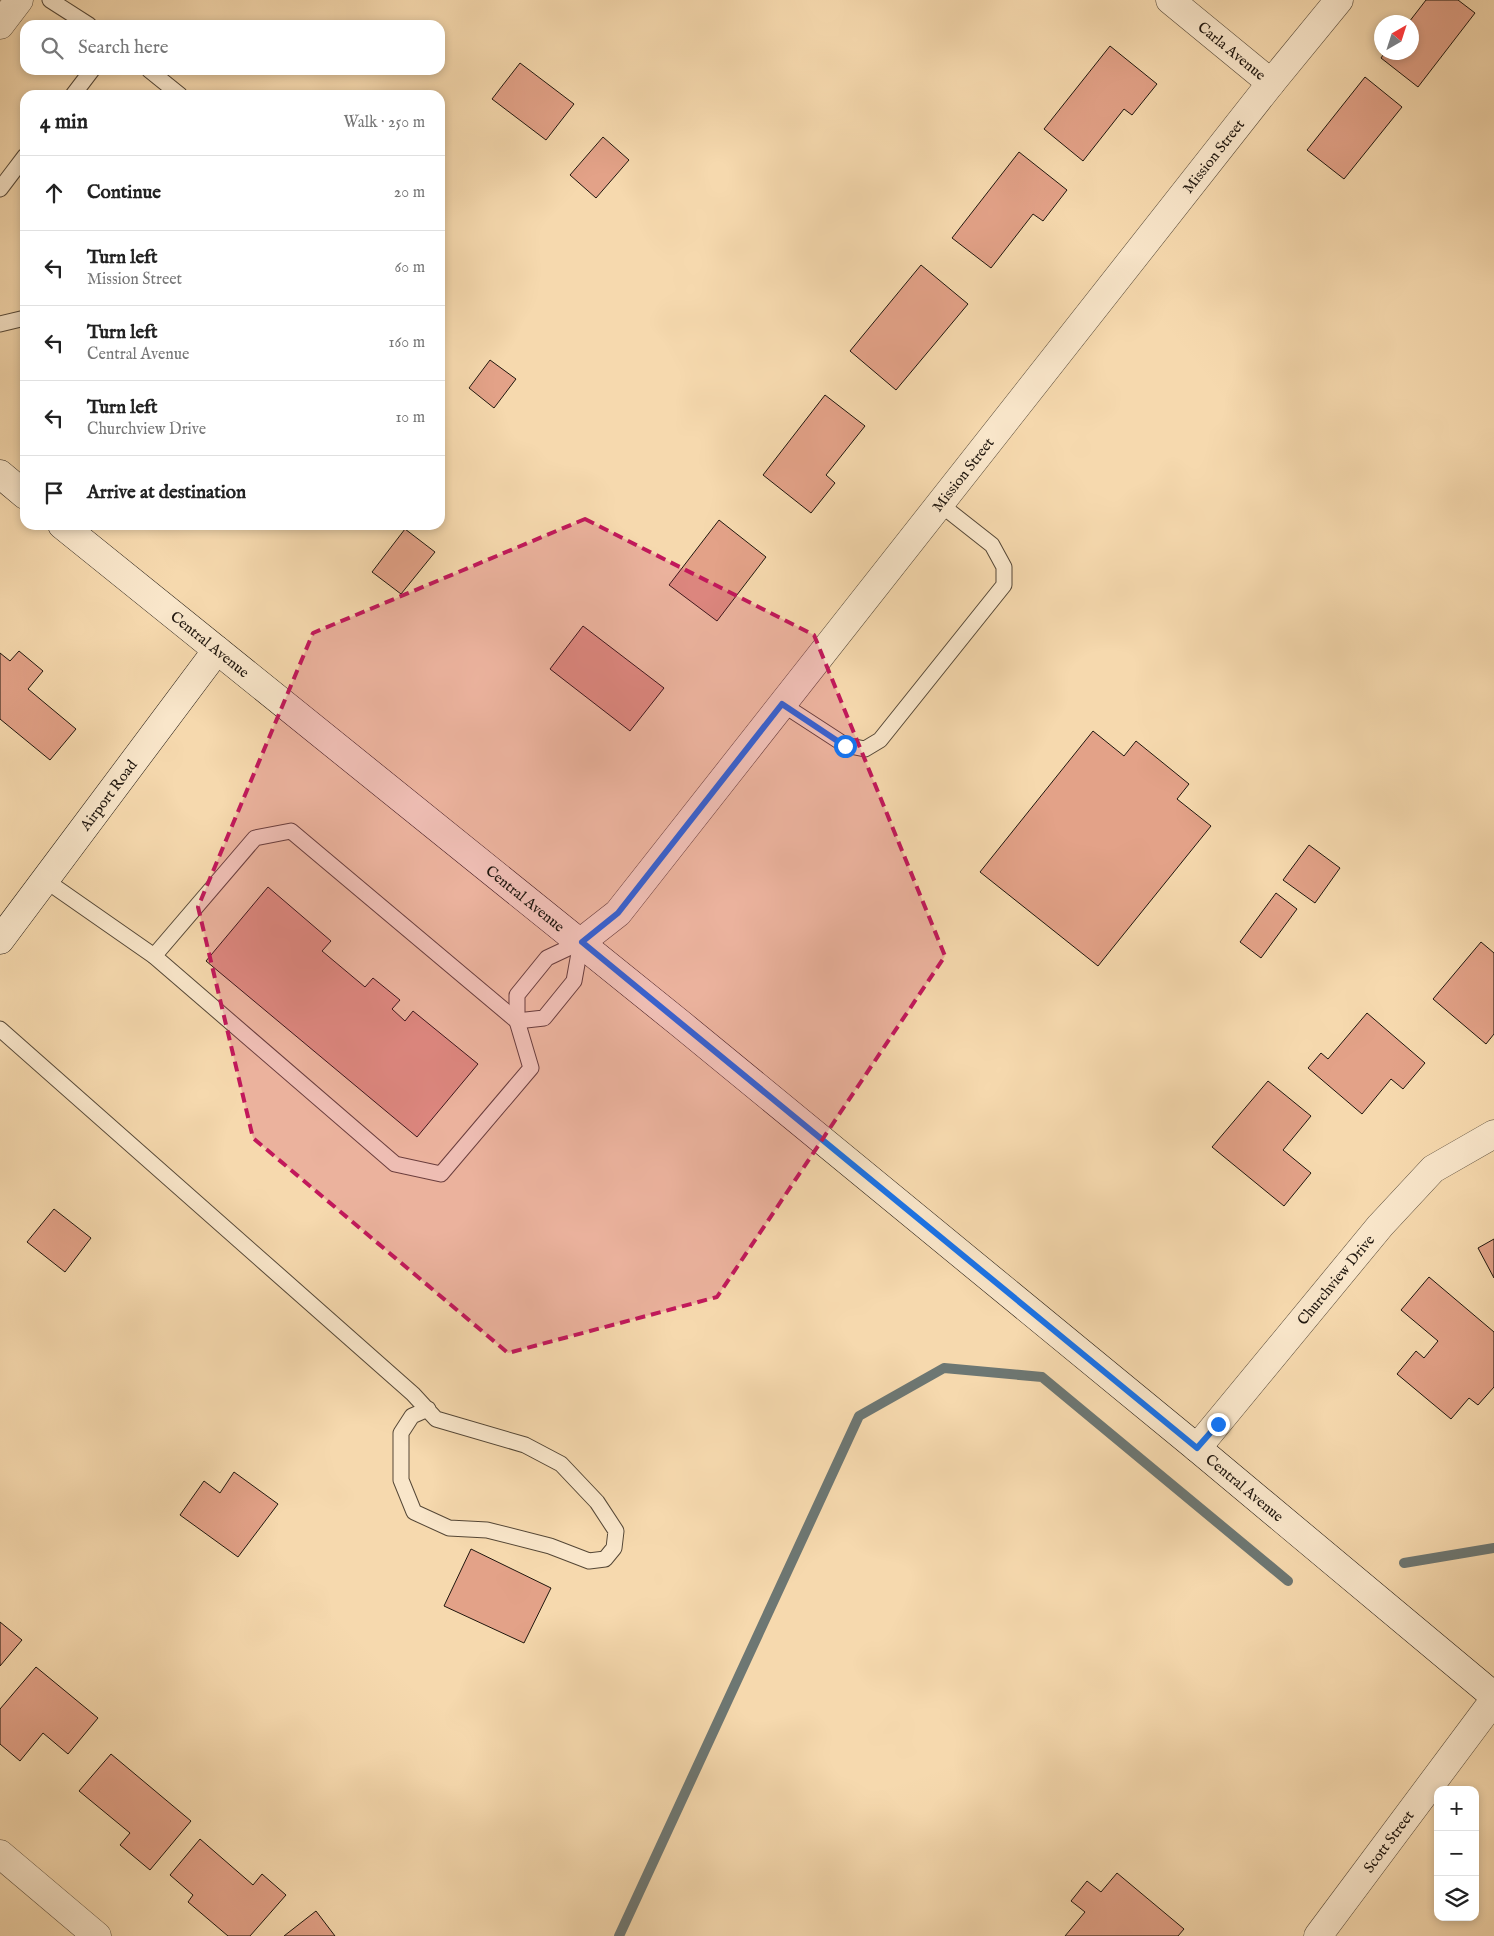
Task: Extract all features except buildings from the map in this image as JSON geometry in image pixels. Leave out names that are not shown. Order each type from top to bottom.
[{"type":"street","points":[[0,25],[19,0]]},
{"type":"street","name":"Carla Avenue","points":[[1170,0],[1271,83]]},
{"type":"street","name":"Mission Street","points":[[582,942],[618,913],[1271,83],[1339,0]]},
{"type":"street","points":[[0,474],[20,491]]},
{"type":"street","name":"Central Avenue","points":[[68,530],[582,942],[1197,1448],[1494,1698]]},
{"type":"street","name":"Airport Road","points":[[0,940],[216,650]]},
{"type":"street","name":"Churchview Drive","points":[[1197,1448],[1380,1226],[1433,1169],[1494,1134]]},
{"type":"street","name":"Scott Street","points":[[1318,1936],[1494,1698]]},
{"type":"street","points":[[0,1854],[97,1936]]},
{"type":"lane","points":[[50,0],[81,20]]},
{"type":"lane","points":[[76,90],[88,75]]},
{"type":"lane","points":[[155,75],[174,90]]},
{"type":"lane","points":[[0,189],[20,163]]},
{"type":"lane","points":[[0,324],[20,319]]},
{"type":"lane","points":[[782,704],[845,746],[865,749],[880,740],[1004,585],[1004,567],[992,545],[940,504]]},
{"type":"lane","points":[[154,956],[255,838],[291,831],[517,1021],[544,1018],[550,1011],[574,981],[582,942]]},
{"type":"lane","points":[[45,880],[154,956],[395,1164],[442,1174],[531,1068],[517,1021],[517,995],[547,958],[582,942]]},
{"type":"lane","points":[[0,1029],[413,1394],[428,1409],[436,1418],[525,1446],[561,1464],[597,1502],[616,1531],[614,1548],[604,1559],[589,1561],[550,1546],[487,1530],[449,1528],[414,1512],[401,1480],[401,1433],[412,1416],[428,1409]]},
{"type":"highlighted area","points":[[585,519],[814,635],[945,956],[717,1297],[508,1353],[253,1138],[198,907],[313,633]]},
{"type":"waterway","points":[[619,1936],[859,1416],[944,1368],[1042,1377],[1288,1581]]},
{"type":"waterway","points":[[1404,1563],[1494,1548]]},
{"type":"route","points":[[845,746],[782,704],[618,913],[582,942],[1197,1448],[1218,1424]]}]
